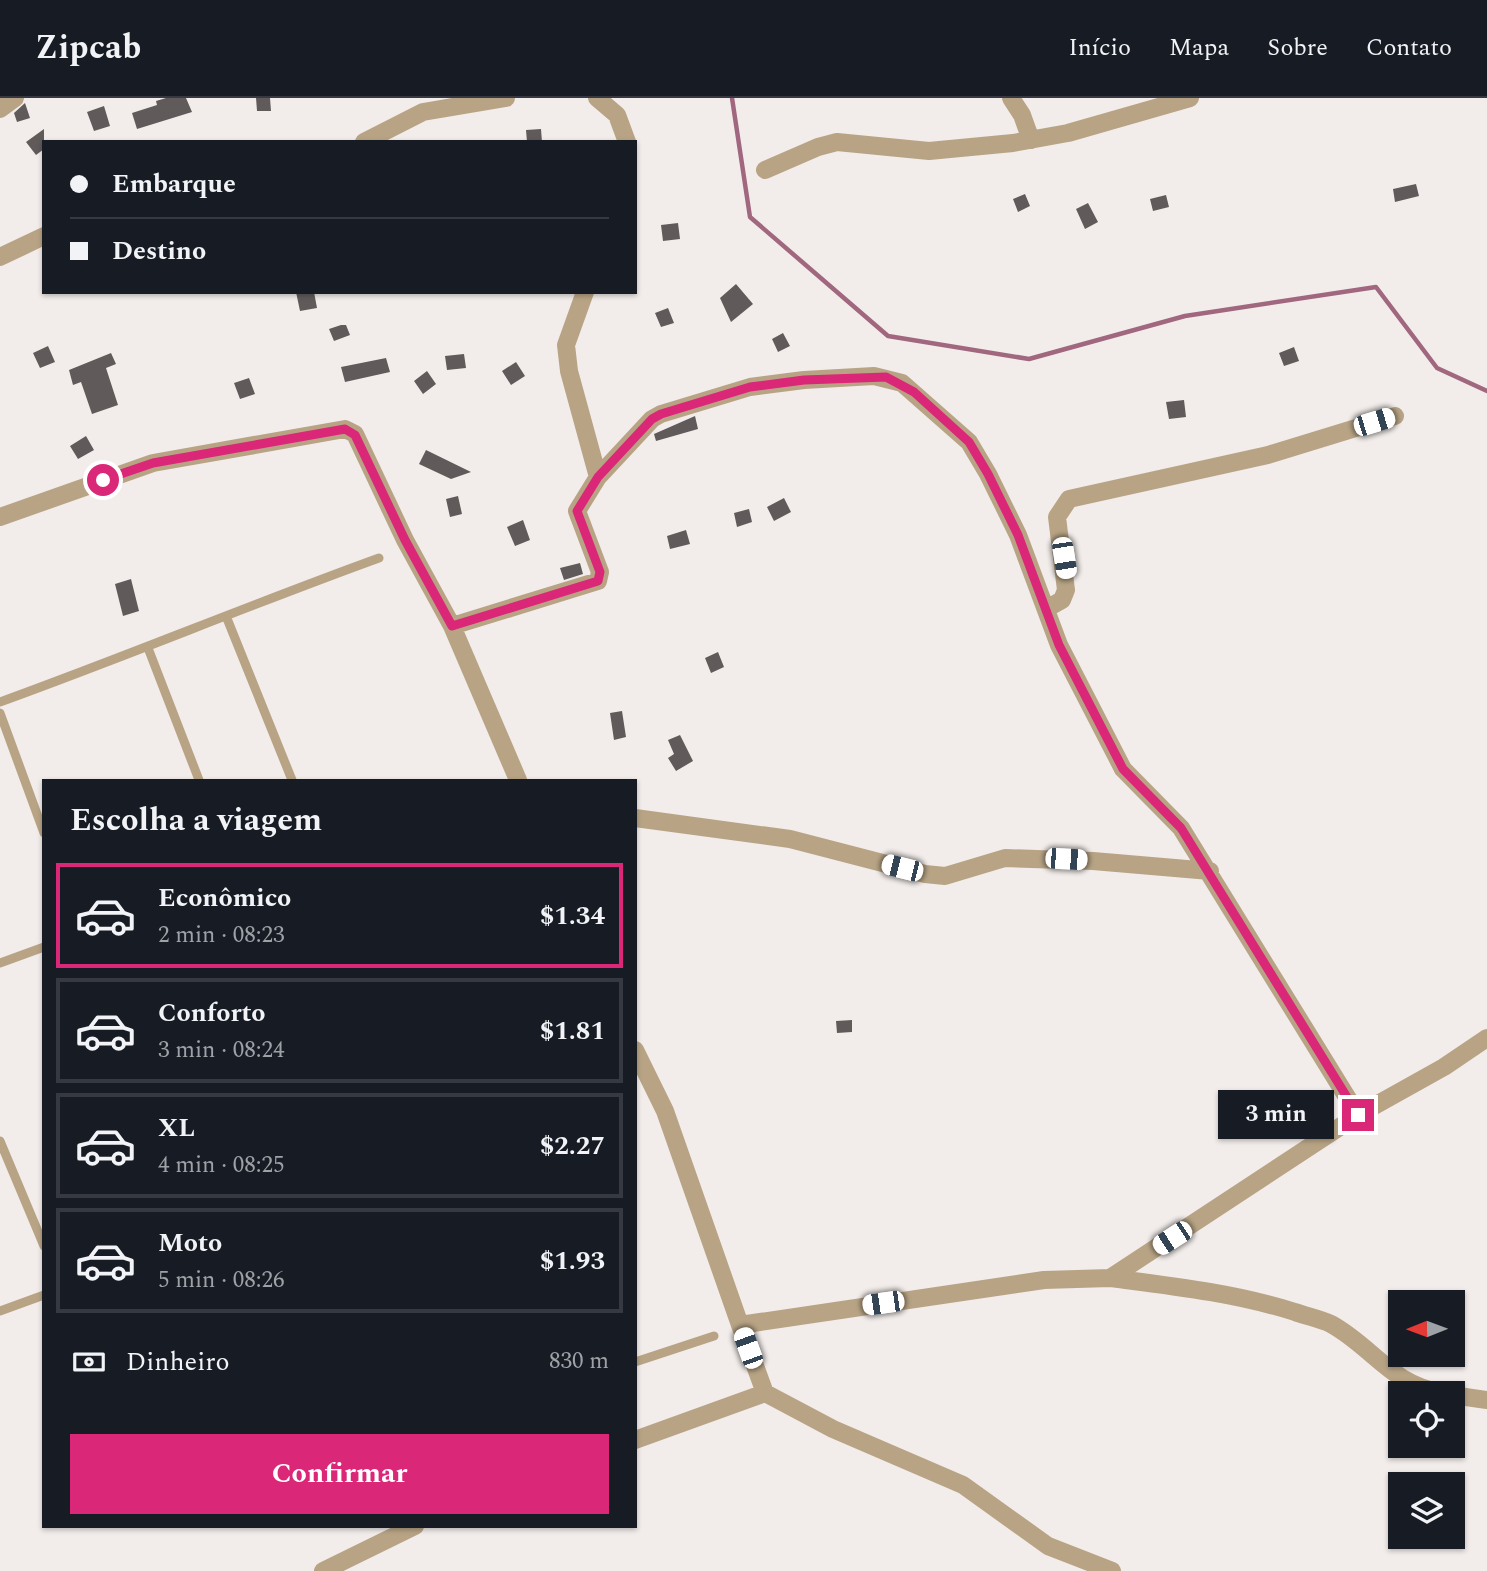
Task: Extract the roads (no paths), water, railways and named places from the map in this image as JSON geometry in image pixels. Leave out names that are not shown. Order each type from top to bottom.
[{"type":"street","points":[[0,109],[15,98]]},
{"type":"street","points":[[368,140],[423,112],[506,98]]},
{"type":"street","points":[[597,98],[617,115],[626,140]]},
{"type":"street","points":[[1011,98],[1022,115],[1031,140]]},
{"type":"street","points":[[765,170],[818,147],[837,142],[929,150],[1031,140],[1069,134],[1190,98]]},
{"type":"street","points":[[0,257],[42,237]]},
{"type":"street","points":[[583,294],[566,345],[569,371],[598,477]]},
{"type":"street","points":[[452,626],[598,581],[600,572],[577,511],[598,477],[652,419],[661,414],[750,387],[804,380],[886,377],[902,383],[969,442],[999,492],[1059,645],[1123,769],[1181,828],[1210,871],[1358,1115]]},
{"type":"street","points":[[1046,610],[1062,600],[1066,590],[1067,579],[1057,517],[1069,499],[1268,454],[1395,416]]},
{"type":"street","points":[[0,517],[153,463],[345,429],[355,435],[405,540],[452,626],[518,779]]},
{"type":"street","points":[[637,818],[790,839],[925,874],[946,876],[1004,858],[1093,861],[1210,871]]},
{"type":"street","points":[[1110,1278],[1358,1115],[1444,1067],[1487,1038]]},
{"type":"street","points":[[1444,1067],[1487,1053]]},
{"type":"street","points":[[637,1054],[665,1111],[765,1393],[833,1429],[963,1485],[1048,1546],[1112,1571]]},
{"type":"street","points":[[740,1325],[1044,1280],[1110,1278],[1210,1292],[1270,1304],[1329,1323],[1356,1342],[1391,1373],[1406,1381]]},
{"type":"street","points":[[637,1439],[765,1393]]},
{"type":"street","points":[[1465,1397],[1487,1400]]},
{"type":"street","points":[[323,1571],[411,1528]]},
{"type":"lane","points":[[0,702],[379,558]]},
{"type":"lane","points":[[226,616],[292,779]]},
{"type":"lane","points":[[148,648],[199,779]]},
{"type":"lane","points":[[0,713],[42,828]]},
{"type":"lane","points":[[0,963],[42,948]]},
{"type":"lane","points":[[0,1141],[42,1241]]},
{"type":"lane","points":[[0,1311],[42,1296]]},
{"type":"lane","points":[[637,1361],[713,1336]]},
{"type":"waterway","points":[[732,98],[750,217],[888,336],[1029,359],[1185,316],[1376,287],[1437,368],[1487,391]]}]
